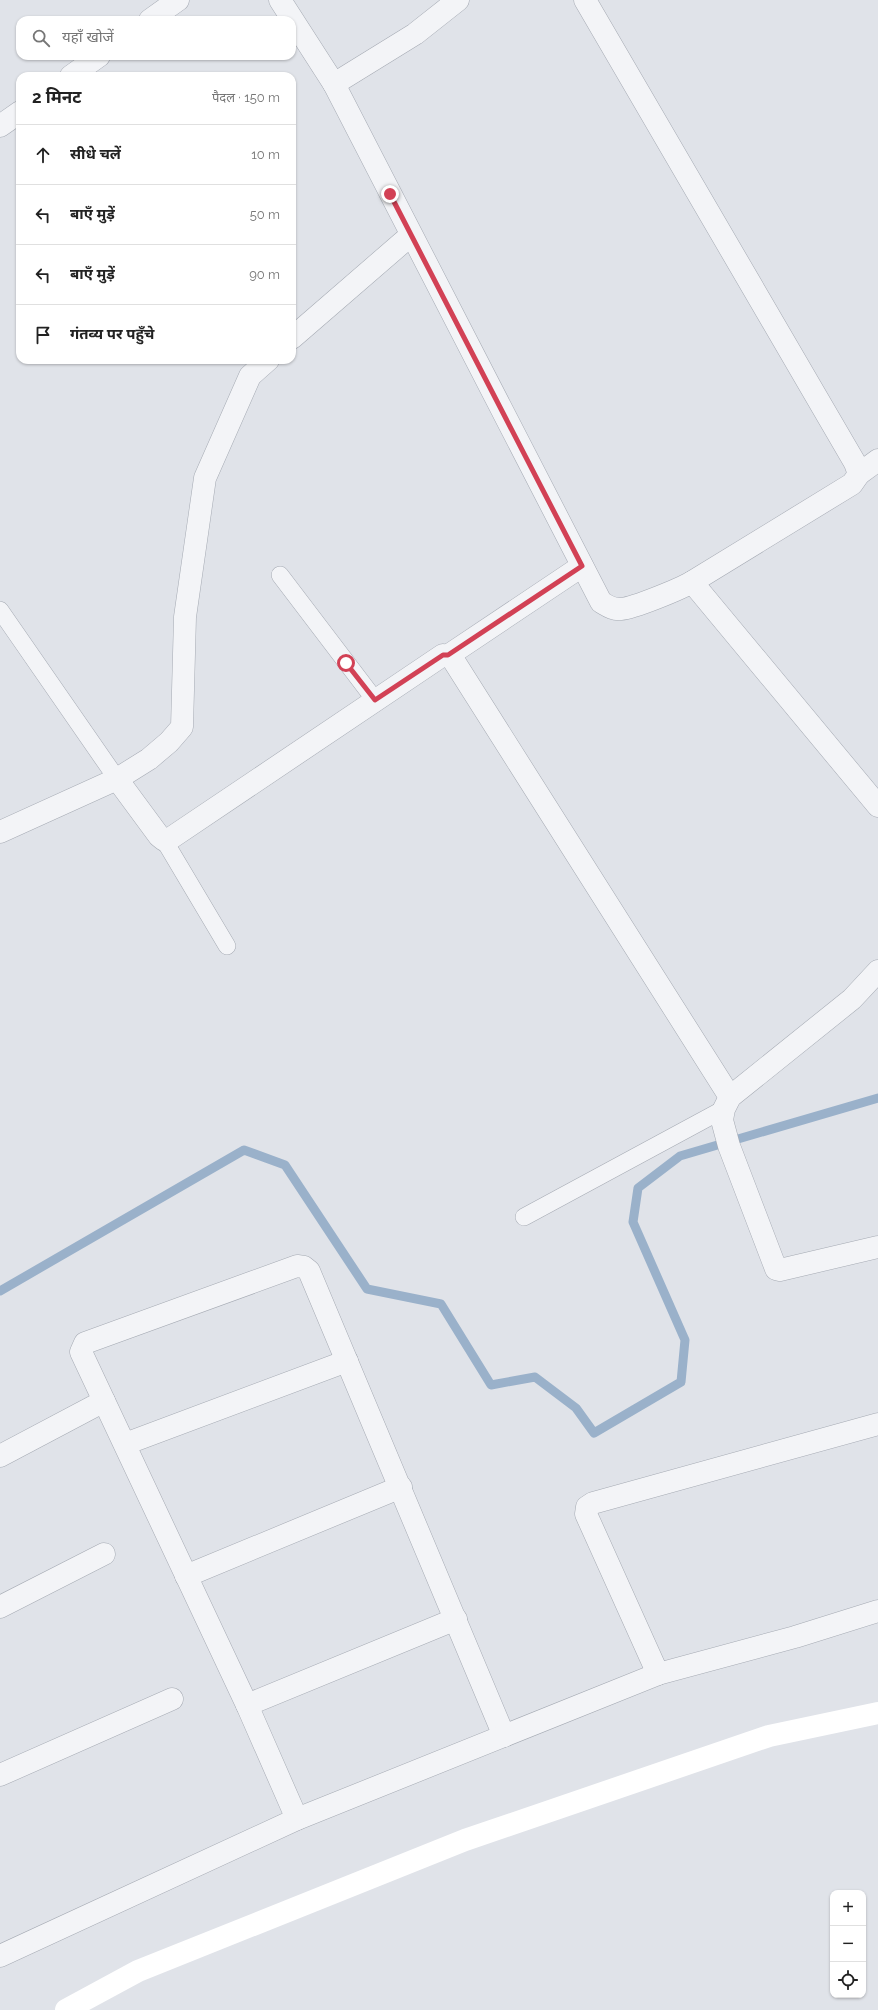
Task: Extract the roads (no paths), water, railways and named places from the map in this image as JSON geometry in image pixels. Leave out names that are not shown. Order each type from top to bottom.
[{"type":"main road","points":[[66,2010],[138,1971],[466,1840],[769,1736],[878,1713]]},
{"type":"street","points":[[156,16],[178,0]]},
{"type":"street","points":[[280,0],[290,16]]},
{"type":"street","points":[[334,84],[414,34],[458,0]]},
{"type":"street","points":[[585,0],[855,463],[859,474]]},
{"type":"street","points":[[296,25],[334,84],[601,602],[611,608],[622,609],[681,588],[852,484],[859,474],[878,460]]},
{"type":"street","points":[[76,72],[93,60]]},
{"type":"street","points":[[0,126],[16,115]]},
{"type":"street","points":[[296,335],[411,235]]},
{"type":"street","points":[[0,832],[117,779],[149,759],[169,742],[182,727],[185,618],[205,478],[250,376],[264,364]]},
{"type":"street","points":[[117,779],[164,840],[168,840],[375,700],[443,655],[448,655],[582,566]]},
{"type":"street","points":[[692,582],[878,806]]},
{"type":"street","points":[[448,655],[456,665],[725,1109],[729,1146],[772,1264],[776,1269],[780,1270],[878,1247]]},
{"type":"street","points":[[725,1109],[852,999],[878,971]]},
{"type":"street","points":[[297,1819],[247,1704],[81,1352],[85,1343],[297,1266],[304,1267],[309,1271],[401,1487],[504,1736]]},
{"type":"street","points":[[125,1444],[347,1361]]},
{"type":"street","points":[[0,1456],[104,1401]]},
{"type":"street","points":[[658,1674],[586,1514],[587,1507],[593,1503],[878,1424]]},
{"type":"street","points":[[186,1576],[401,1487]]},
{"type":"street","points":[[0,1607],[104,1554]]},
{"type":"street","points":[[0,1956],[297,1819],[658,1674],[795,1637],[878,1611]]},
{"type":"street","points":[[247,1704],[456,1619]]},
{"type":"street","points":[[0,1775],[172,1699]]},
{"type":"lane","points":[[280,575],[375,700]]},
{"type":"lane","points":[[0,610],[117,779]]},
{"type":"lane","points":[[164,840],[228,946]]},
{"type":"lane","points":[[524,1217],[725,1109]]},
{"type":"waterway","points":[[0,1291],[244,1150],[285,1165],[367,1289],[441,1304],[491,1385],[535,1377],[576,1408],[594,1433],[681,1382],[685,1340],[633,1222],[638,1188],[680,1156],[878,1098]]}]
